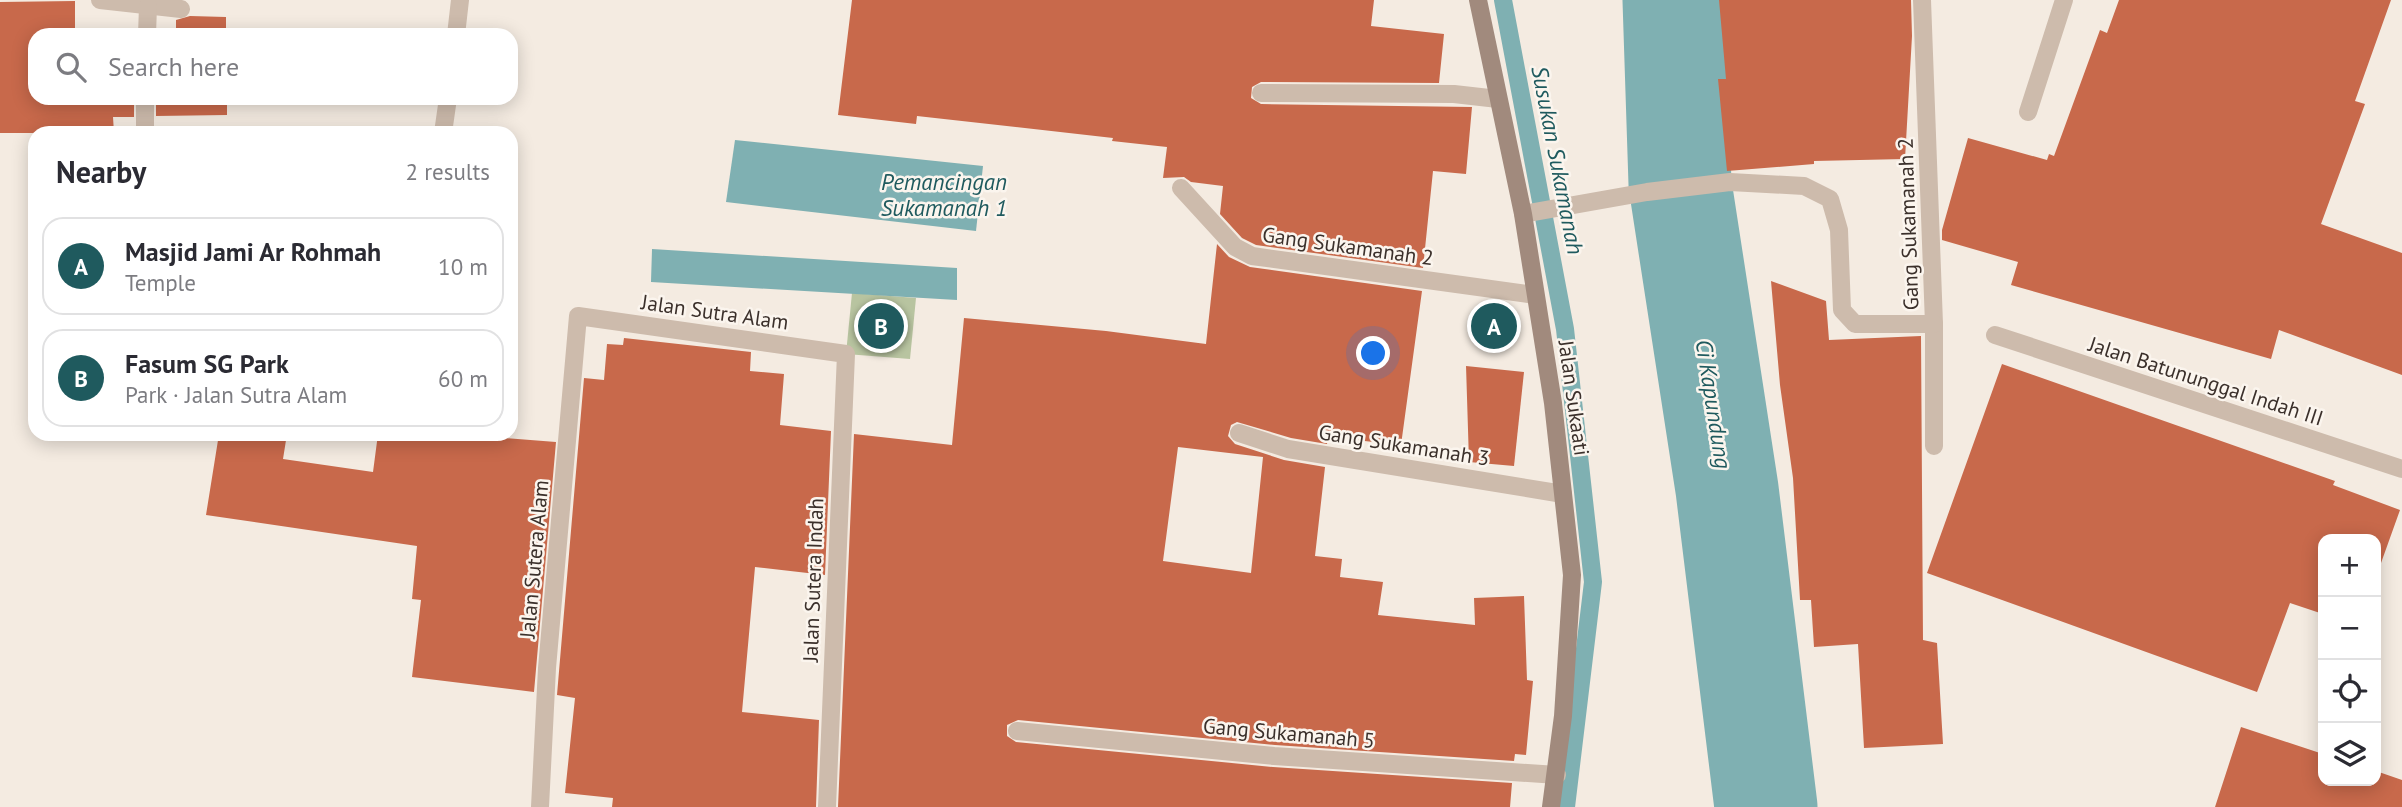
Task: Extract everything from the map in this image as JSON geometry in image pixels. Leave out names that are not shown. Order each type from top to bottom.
[{"type":"street","points":[[100,0],[181,9]]},
{"type":"street","points":[[457,28],[460,0]]},
{"type":"street","name":"Jalan Sukaati","points":[[1478,0],[1523,214],[1572,575],[1557,775],[1551,807]]},
{"type":"street","name":"Gang Sukamanah 2","points":[[1922,0],[1934,324],[1934,446]]},
{"type":"street","points":[[2028,112],[2064,0]]},
{"type":"street","points":[[147,28],[148,6]]},
{"type":"street","points":[[1261,93],[1454,94],[1497,99]]},
{"type":"street","points":[[145,105],[145,126]]},
{"type":"street","points":[[444,126],[447,105]]},
{"type":"street","points":[[1523,214],[1647,192],[1730,182],[1804,186],[1830,199],[1839,230],[1842,310],[1847,319],[1855,324],[1934,324]]},
{"type":"street","name":"Gang Sukamanah 2","points":[[1181,188],[1235,247],[1252,256],[1535,295]]},
{"type":"street","name":"Jalan Sutra Alam","points":[[578,316],[846,354]]},
{"type":"street","name":"Jalan Sutera Alam","points":[[540,807],[547,668],[578,316]]},
{"type":"street","name":"Jalan Batununggal Indah III","points":[[1995,335],[2402,469]]},
{"type":"street","name":"Jalan Sutera Indah","points":[[827,807],[846,354]]},
{"type":"street","name":"Gang Sukamanah 3","points":[[1239,433],[1288,449],[1563,494]]},
{"type":"street","name":"Gang Sukamanah 5","points":[[1017,731],[1274,756],[1557,775]]},
{"type":"green space","points":[[852,293],[916,298],[910,359],[846,354]]},
{"type":"water","name":"Pemancingan Sukamanah 1","points":[[735,140],[983,166],[976,231],[726,202]]},
{"type":"water","points":[[652,249],[957,268],[957,300],[651,282]]},
{"type":"building","points":[[852,0],[1374,0],[1371,26],[1444,34],[1439,83],[1261,82],[1252,87],[1251,98],[1261,104],[1472,107],[1466,174],[1433,171],[1423,268],[1256,245],[1242,238],[1220,214],[1223,186],[1191,182],[1184,177],[1163,178],[1167,147],[1112,141],[1113,138],[917,116],[916,124],[838,115]]},
{"type":"building","points":[[1719,0],[1911,0],[1912,36],[1905,159],[1814,161],[1814,164],[1727,171],[1718,79],[1726,79]]},
{"type":"building","points":[[2119,0],[2391,0],[2355,101],[2365,104],[2321,224],[2402,253],[2402,375],[2279,330],[2271,359],[2011,285],[2018,262],[1942,240],[1942,230],[1968,138],[2047,160],[2049,154],[2054,156],[2100,30],[2107,33]]},
{"type":"building","points":[[75,1],[75,28],[28,28],[28,105],[134,105],[134,117],[113,117],[114,126],[28,126],[28,133],[0,133],[0,2]]},
{"type":"building","points":[[190,16],[226,17],[226,28],[176,28],[176,20]]},
{"type":"building","points":[[156,105],[227,105],[227,115],[156,116]]},
{"type":"building","points":[[1217,244],[1229,257],[1250,267],[1422,291],[1401,445],[1328,437],[1327,444],[1291,438],[1237,422],[1231,425],[1228,436],[1235,444],[1284,460],[1325,467],[1315,556],[1342,559],[1340,577],[1383,582],[1378,615],[1475,625],[1474,598],[1524,596],[1527,680],[1533,681],[1526,755],[1515,754],[1514,761],[1275,745],[1018,720],[1007,725],[1007,736],[1016,742],[1273,767],[1512,783],[1510,807],[838,807],[854,434],[952,445],[964,318],[1106,331],[1206,344]],"holes":[[[1178,447],[1263,457],[1251,573],[1163,561]]]},
{"type":"building","points":[[1771,281],[1826,301],[1829,340],[1921,336],[1923,640],[1937,643],[1943,744],[1864,748],[1858,644],[1814,647],[1811,600],[1800,600],[1793,478],[1780,385]]},
{"type":"building","points":[[624,338],[751,352],[750,371],[784,374],[780,425],[831,431],[825,575],[755,567],[742,712],[819,720],[816,807],[612,807],[613,798],[565,793],[575,698],[557,695],[584,378],[604,380],[607,344],[623,345]]},
{"type":"building","points":[[2002,364],[2335,481],[2333,485],[2400,510],[2381,563],[2381,534],[2318,534],[2318,612],[2290,603],[2257,692],[1927,573]]},
{"type":"building","points":[[1466,366],[1524,372],[1514,466],[1469,462]]},
{"type":"building","points":[[518,439],[556,442],[534,692],[412,677],[421,600],[412,599],[417,546],[206,515],[218,441],[286,441],[283,459],[373,472],[377,441]]},
{"type":"building","points":[[2241,727],[2318,752],[2318,786],[2381,786],[2381,773],[2402,780],[2402,807],[2215,807]]},
{"type":"waterway","name":"Susukan Sukamanah","points":[[1503,0],[1565,329],[1593,582],[1566,807]]},
{"type":"waterway","name":"Ci Kapundung","points":[[1674,0],[1680,184],[1727,489],[1766,807]]},
{"type":"place","name":"Fasum SG Park","points":[[881,326]]},
{"type":"place","name":"Masjid Jami Ar Rohmah","points":[[1494,326]]}]
